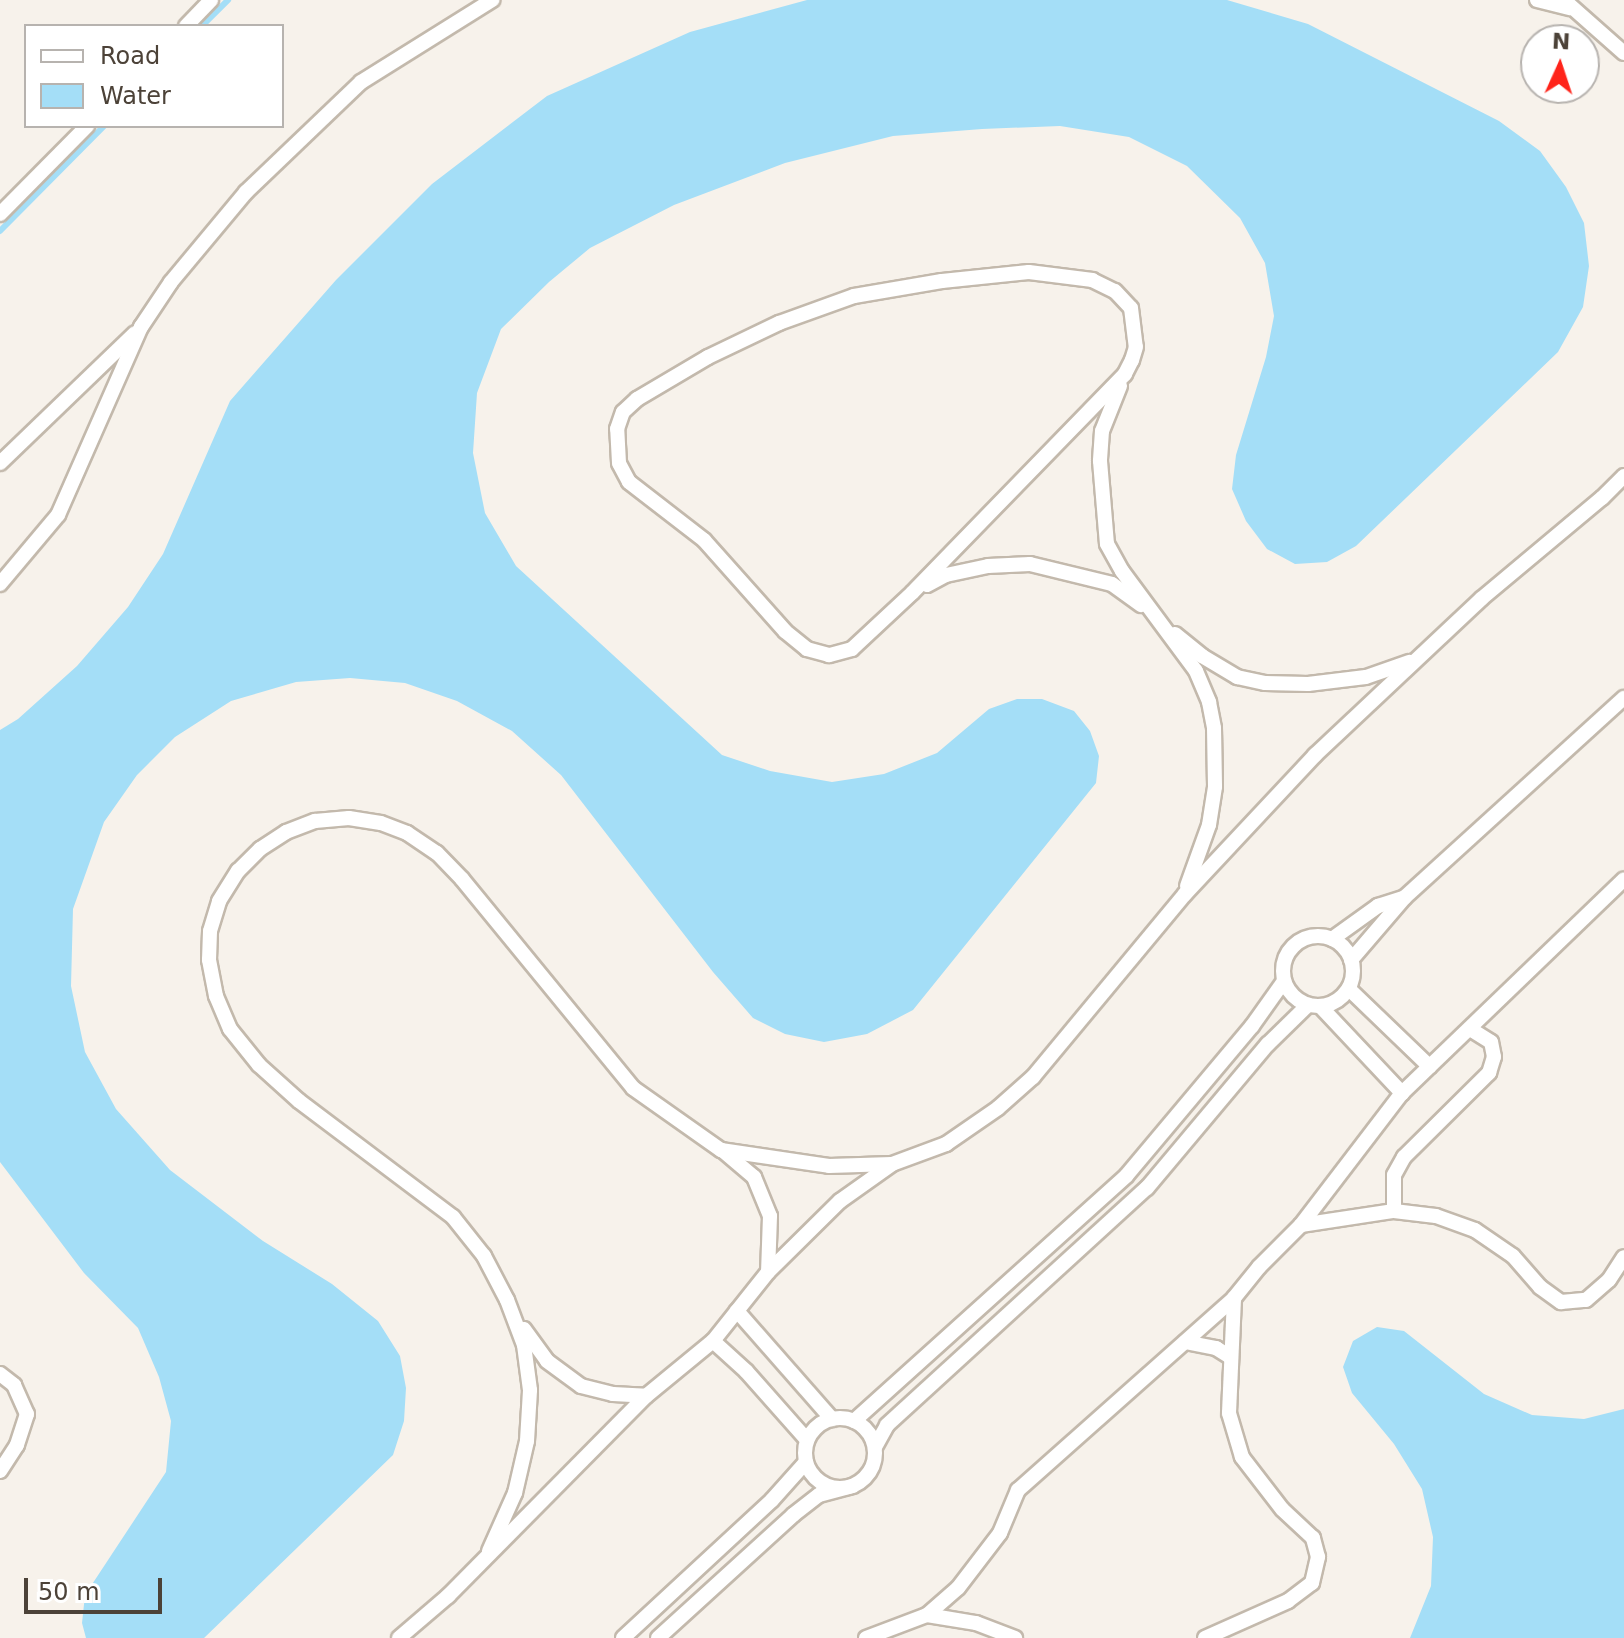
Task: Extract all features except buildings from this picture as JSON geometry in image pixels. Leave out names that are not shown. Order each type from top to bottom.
[{"type":"street","points":[[188,24],[211,0]]},
{"type":"street","points":[[0,463],[141,327],[190,259],[246,192],[291,146],[361,82],[492,0]]},
{"type":"street","points":[[1537,0],[1567,4],[1624,53]]},
{"type":"street","points":[[0,214],[85,128]]},
{"type":"street","points":[[1125,374],[912,593],[852,649],[829,655],[807,649],[785,631],[704,540],[629,482],[619,463],[616,444],[623,412],[637,399],[708,357],[779,323],[854,296],[942,281],[1029,272],[1092,280],[1115,291],[1131,308],[1136,347],[1102,431],[1100,461],[1107,544],[1153,614],[1196,671],[1209,702],[1214,728],[1215,787],[1209,825],[1185,894]]},
{"type":"street","points":[[0,584],[58,515],[141,327]]},
{"type":"street","points":[[399,1638],[486,1558],[646,1396],[713,1341],[768,1272],[840,1201],[892,1164],[946,1144],[998,1108],[1033,1077],[1185,894],[1315,755],[1414,659],[1624,476]]},
{"type":"street","points":[[912,593],[946,575],[988,566],[1030,564],[1112,584],[1202,656],[1237,677],[1265,683],[1308,684],[1366,677],[1414,659]]},
{"type":"street","points":[[1351,960],[1405,897],[1624,698]]},
{"type":"street","points":[[486,1558],[515,1493],[527,1441],[530,1390],[524,1345],[513,1313],[484,1256],[453,1217],[299,1101],[259,1065],[230,1029],[216,996],[209,960],[210,931],[219,901],[238,871],[260,849],[286,832],[315,821],[349,818],[381,823],[407,833],[437,853],[462,879],[633,1088],[754,1177],[770,1216],[768,1272]]},
{"type":"street","points":[[866,1638],[927,1615],[958,1588],[1000,1533],[1018,1490],[1234,1298],[1259,1267],[1301,1225],[1402,1093],[1624,879]]},
{"type":"street","points":[[1402,1093],[1314,1006],[1297,1000],[1284,981],[1283,969],[1291,949],[1310,937],[1332,939],[1378,906],[1405,897]]},
{"type":"street","points":[[658,1638],[793,1515],[819,1495],[853,1486],[870,1470],[875,1447],[887,1425],[1147,1188],[1268,1044],[1314,1006],[1331,1004],[1349,989],[1353,977],[1351,960],[1332,939]]},
{"type":"street","points":[[854,1421],[1127,1175],[1252,1026],[1284,981]]},
{"type":"street","points":[[1349,989],[1430,1067]]},
{"type":"street","points":[[1394,1211],[1394,1175],[1404,1157],[1489,1073],[1494,1057],[1491,1042],[1470,1029]]},
{"type":"street","points":[[721,1150],[839,1167],[892,1164]]},
{"type":"street","points":[[1301,1225],[1394,1211],[1436,1216],[1475,1230],[1513,1256],[1540,1287],[1561,1302],[1586,1300],[1609,1280],[1624,1257]]},
{"type":"street","points":[[1205,1638],[1288,1601],[1312,1583],[1318,1557],[1313,1538],[1282,1509],[1242,1457],[1229,1413],[1229,1356],[1234,1298]]},
{"type":"street","points":[[737,1311],[832,1419]]},
{"type":"street","points":[[513,1313],[547,1361],[581,1386],[613,1394],[646,1396]]},
{"type":"street","points":[[713,1341],[746,1371],[807,1440]]},
{"type":"street","points":[[1185,1342],[1216,1348],[1229,1356]]},
{"type":"street","points":[[0,1374],[14,1385],[27,1414],[23,1432],[0,1471]]},
{"type":"street","points":[[853,1486],[829,1487],[810,1473],[806,1462],[807,1440],[821,1423],[832,1419],[854,1421],[871,1436],[875,1447]]},
{"type":"street","points":[[623,1638],[772,1500],[806,1462]]},
{"type":"street","points":[[927,1615],[976,1623],[1015,1638]]},
{"type":"water","points":[[807,0],[1227,0],[1308,24],[1499,121],[1540,151],[1566,187],[1584,223],[1589,266],[1583,307],[1558,352],[1356,546],[1327,562],[1295,564],[1267,549],[1246,521],[1232,489],[1236,455],[1266,357],[1274,316],[1265,263],[1240,218],[1187,166],[1129,137],[1060,126],[982,129],[893,136],[785,163],[674,205],[590,248],[549,282],[501,329],[477,393],[473,453],[485,513],[516,566],[722,755],[770,771],[832,782],[884,774],[937,753],[989,709],[1017,699],[1042,699],[1074,711],[1090,731],[1099,756],[1096,783],[913,1010],[867,1034],[824,1042],[785,1034],[753,1018],[713,972],[561,775],[512,731],[457,701],[405,683],[350,678],[296,682],[231,701],[175,737],[137,775],[104,822],[73,909],[71,986],[85,1052],[116,1109],[170,1170],[263,1241],[332,1284],[378,1321],[400,1356],[406,1388],[404,1421],[393,1455],[204,1638],[86,1638],[82,1623],[85,1595],[166,1472],[171,1421],[159,1377],[138,1328],[84,1273],[0,1162],[0,730],[18,719],[77,666],[128,607],[163,554],[230,401],[336,280],[432,184],[547,96],[690,32]]},
{"type":"water","points":[[1377,1327],[1404,1331],[1484,1394],[1532,1415],[1584,1419],[1624,1409],[1624,1638],[1410,1638],[1431,1586],[1433,1537],[1422,1489],[1394,1444],[1352,1393],[1343,1367],[1353,1341]]},
{"type":"waterway","points":[[204,24],[228,0]]},
{"type":"waterway","points":[[0,231],[102,128]]}]
